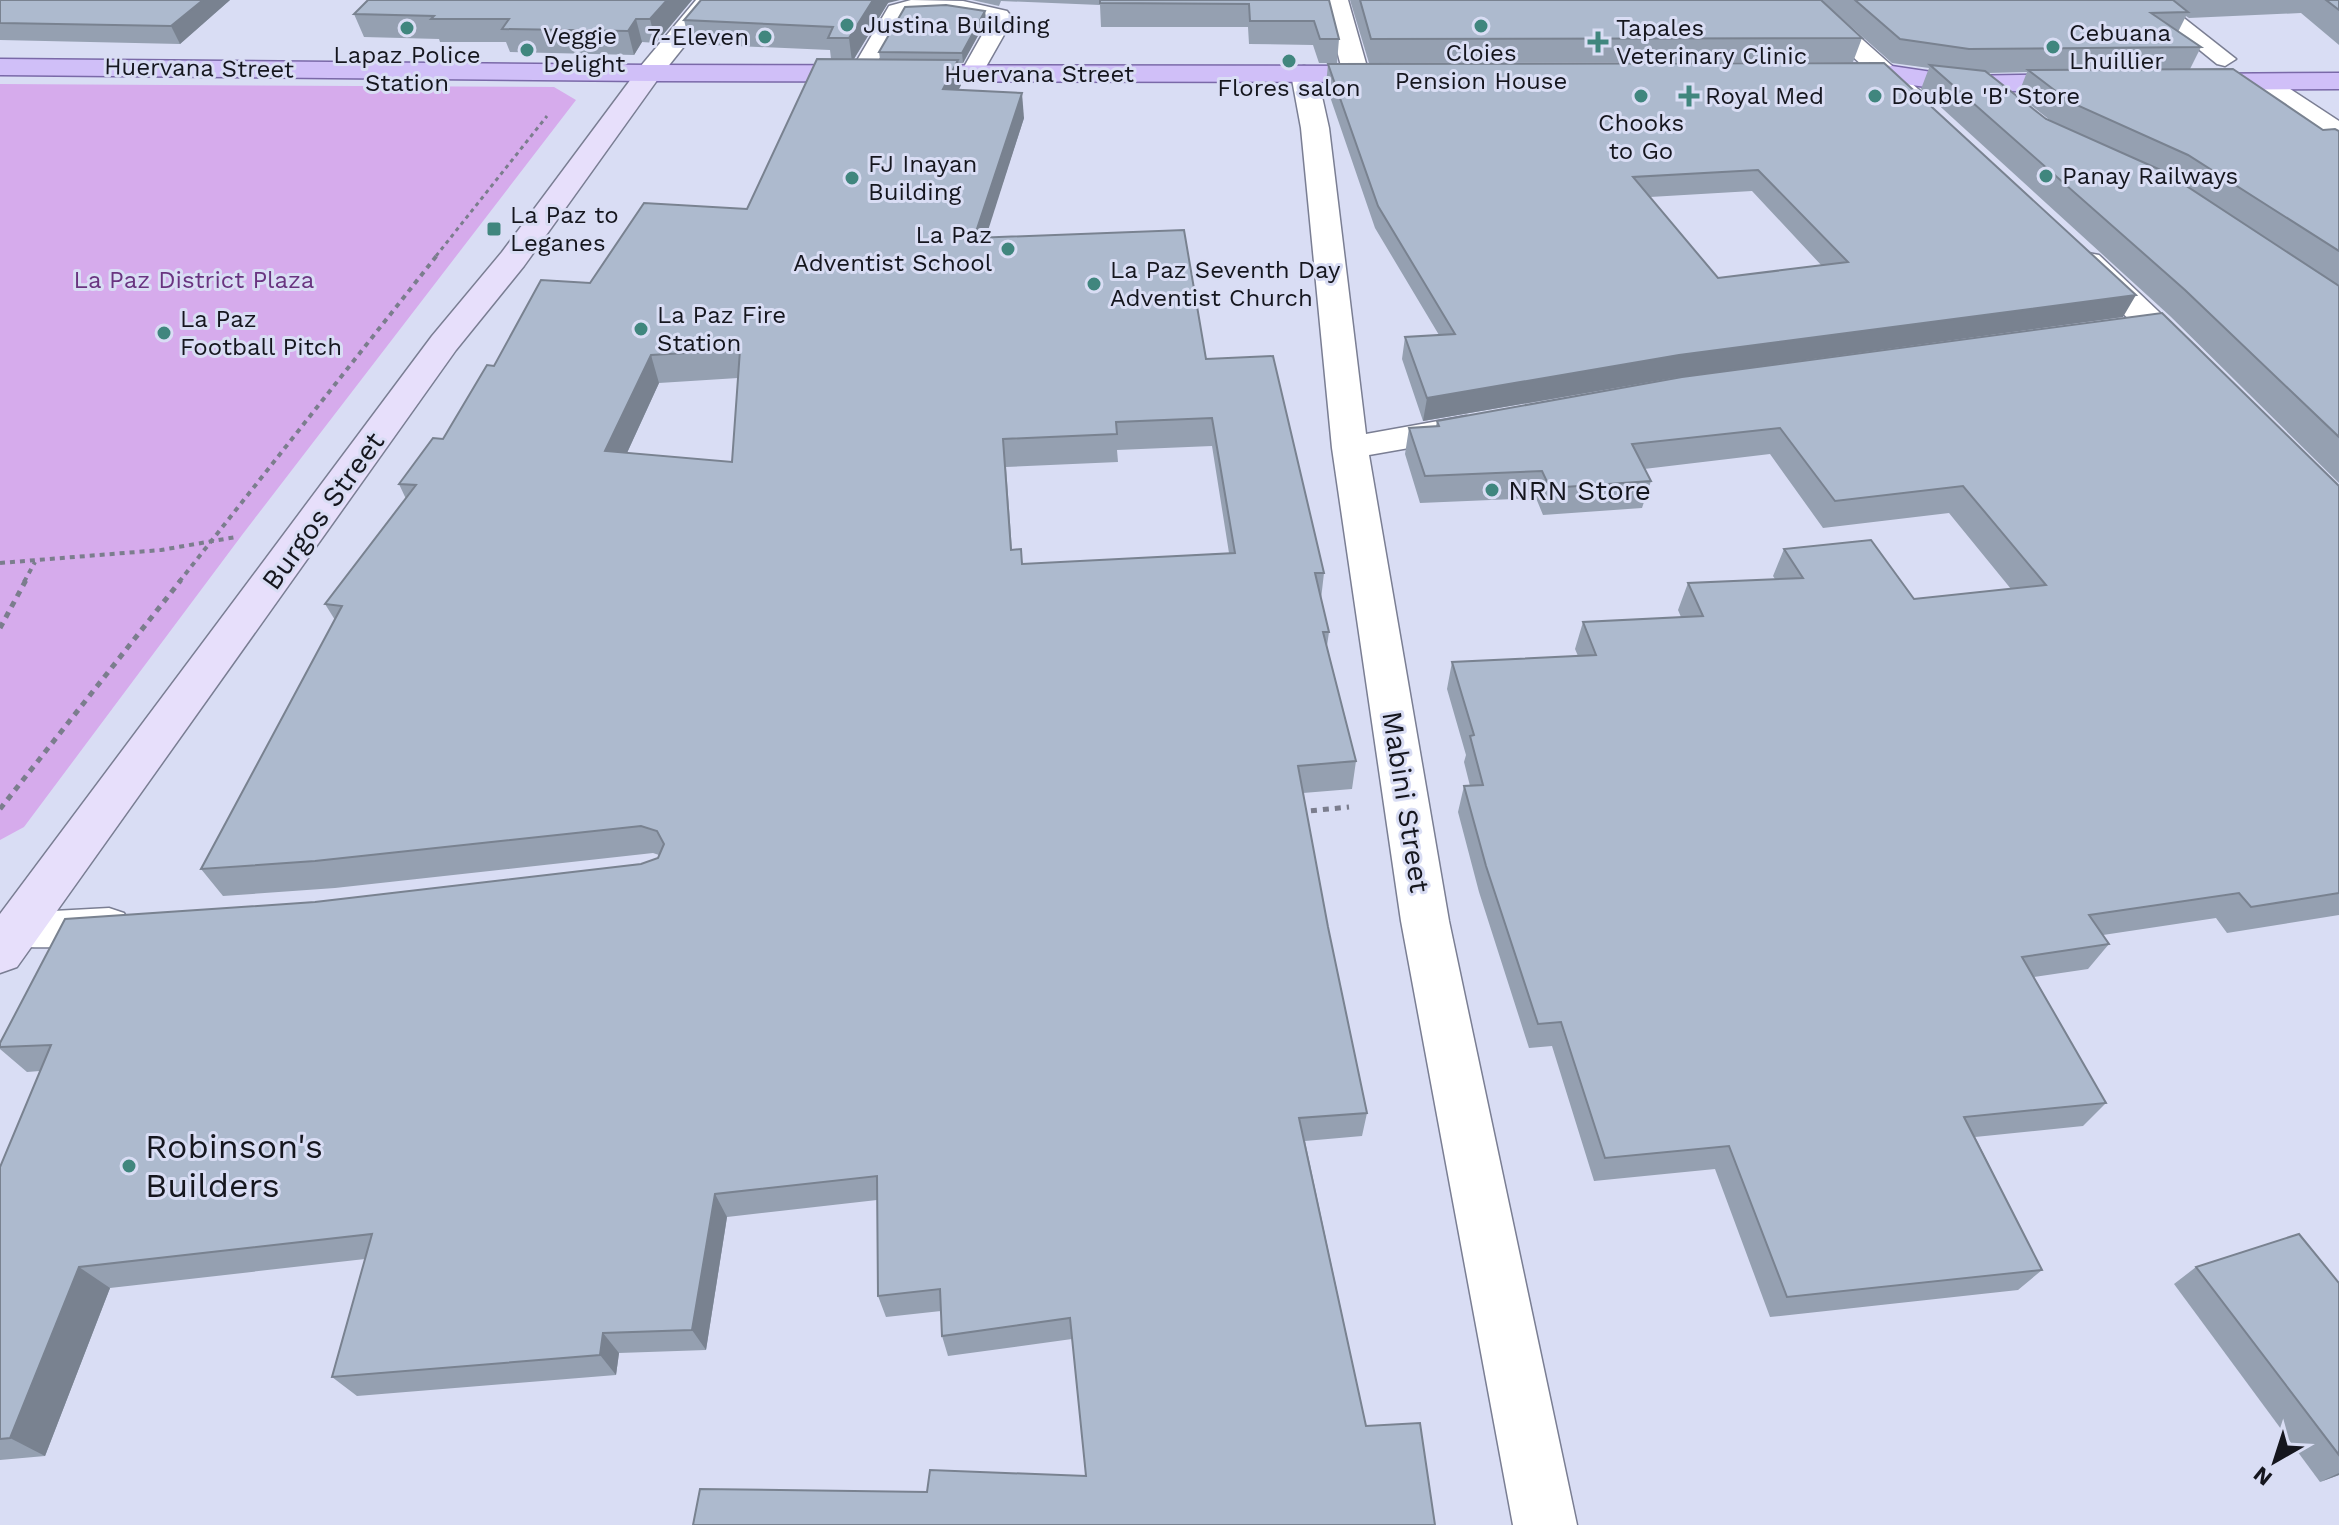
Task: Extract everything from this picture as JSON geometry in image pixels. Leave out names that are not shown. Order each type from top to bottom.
[{"type":"main road","points":[[2176,71],[2230,70],[2339,58]]},
{"type":"main road","points":[[1885,73],[1933,63],[2087,61]]},
{"type":"main road","name":"Huervana Street","points":[[0,67],[649,73],[1417,74]]},
{"type":"main road","points":[[2230,70],[2264,82],[2339,81]]},
{"type":"main road","name":"Burgos Street","points":[[11,928],[444,343],[513,259],[649,73]]},
{"type":"main road","points":[[1808,73],[1885,73],[1959,84],[2108,82]]},
{"type":"street","points":[[649,73],[709,0]]},
{"type":"street","points":[[1336,0],[1356,74]]},
{"type":"street","points":[[1814,4],[1943,127]]},
{"type":"street","name":"Mabini Street","points":[[1304,74],[1315,128],[1350,448],[1425,921],[1545,1525]]},
{"type":"street","points":[[1981,83],[2014,109]]},
{"type":"street","points":[[2070,245],[2210,379]]},
{"type":"street","points":[[2109,332],[2156,325]]},
{"type":"street","points":[[1350,448],[1499,421]]},
{"type":"lane","points":[[2148,0],[2186,28],[2230,70],[2339,152]]},
{"type":"lane","points":[[860,74],[896,10],[915,4],[985,10],[1000,15],[1002,19],[971,74]]},
{"type":"lane","points":[[2264,82],[2339,131]]},
{"type":"lane","points":[[11,928],[151,922]]},
{"type":"path","points":[[0,809],[555,106]]},
{"type":"path","points":[[0,563],[207,544]]},
{"type":"path","points":[[0,628],[35,562]]},
{"type":"path","points":[[1297,812],[1406,802]]},
{"type":"green space","name":"La Paz District Plaza","points":[[0,84],[554,87],[576,100],[242,535],[24,827],[0,840]]},
{"type":"building","points":[[0,0],[203,0],[171,26],[0,23]]},
{"type":"building","points":[[368,0],[667,0],[650,19],[636,19],[628,31],[502,29],[509,19],[431,19],[434,16],[354,14]]},
{"type":"building","points":[[701,0],[873,0],[849,38],[828,38],[833,27],[684,20]]},
{"type":"building","points":[[1100,0],[1329,0],[1339,39],[1320,39],[1314,21],[1250,21],[1249,4],[1100,3]]},
{"type":"building","points":[[1360,0],[1821,0],[1862,38],[1371,39]]},
{"type":"building","points":[[1855,0],[2173,0],[2188,12],[2151,13],[2201,47],[1969,49],[1900,39]]},
{"type":"building","points":[[2326,0],[2339,0],[2339,10]]},
{"type":"building","points":[[946,5],[985,11],[962,53],[879,52],[905,7]]},
{"type":"building","points":[[817,59],[958,60],[943,89],[1022,93],[974,238],[1184,230],[1206,359],[1273,356],[1324,573],[1315,573],[1329,632],[1323,632],[1356,761],[1298,766],[1367,1113],[1299,1118],[1366,1426],[1420,1423],[1435,1525],[693,1525],[700,1489],[927,1492],[930,1470],[1086,1476],[1070,1318],[942,1336],[940,1289],[878,1296],[877,1176],[715,1194],[692,1330],[603,1333],[600,1355],[332,1377],[372,1234],[79,1267],[10,1438],[0,1439],[0,1167],[51,1045],[0,1047],[0,1043],[65,919],[315,902],[641,864],[658,858],[664,844],[657,831],[641,826],[315,861],[201,869],[342,606],[325,604],[416,485],[399,484],[433,438],[443,439],[487,365],[494,366],[541,280],[590,283],[644,203],[747,209]],"holes":[[[740,350],[732,462],[605,451],[651,355]],[[1212,418],[1235,553],[1022,564],[1021,549],[1011,550],[1003,439],[1117,434],[1116,422]]]},
{"type":"building","points":[[1884,63],[2136,295],[1679,355],[1427,398],[1405,337],[1455,334],[1378,206],[1328,64]],"holes":[[[1758,170],[1848,262],[1718,278],[1633,177]]]},
{"type":"building","points":[[1930,65],[1985,71],[2046,119],[2165,172],[2339,286],[2339,437],[2185,290]]},
{"type":"building","points":[[2233,69],[2323,130],[2339,131],[2339,251],[2188,155],[2070,102],[2028,70]]},
{"type":"building","points":[[2162,313],[2339,486],[2339,893],[2251,907],[2239,893],[2089,915],[2109,944],[2022,957],[2106,1103],[1964,1117],[2042,1270],[1787,1297],[1729,1146],[1605,1158],[1561,1022],[1538,1024],[1486,866],[1464,786],[1483,785],[1470,736],[1474,735],[1452,662],[1596,655],[1583,622],[1703,616],[1688,583],[1803,578],[1784,549],[1871,540],[1914,599],[2046,585],[1963,486],[1835,501],[1780,428],[1632,444],[1651,481],[1550,488],[1542,471],[1425,476],[1409,428],[1439,426],[1437,421],[1682,377]]},
{"type":"building","points":[[2299,1234],[2339,1283],[2339,1455],[2196,1267]]},
{"type":"place","name":"Justina Building","points":[[847,25]]},
{"type":"place","name":"Cloies Pension House","points":[[1481,26]]},
{"type":"place","name":"Lapaz Police Station","points":[[407,28]]},
{"type":"place","name":"7-Eleven","points":[[765,37]]},
{"type":"place","name":"Tapales Veterinary Clinic","points":[[1598,42]]},
{"type":"place","name":"Cebuana Lhuillier","points":[[2053,47]]},
{"type":"place","name":"Veggie Delight","points":[[527,50]]},
{"type":"place","name":"Flores salon","points":[[1289,61]]},
{"type":"place","name":"Chooks to Go","points":[[1641,96]]},
{"type":"place","name":"Royal Med","points":[[1689,96]]},
{"type":"place","name":"Double 'B' Store","points":[[1875,96]]},
{"type":"place","name":"Panay Railways","points":[[2046,176]]},
{"type":"place","name":"FJ Inayan Building","points":[[852,178]]},
{"type":"place","name":"La Paz to Leganes","points":[[494,229]]},
{"type":"place","name":"La Paz Adventist School","points":[[1008,249]]},
{"type":"place","name":"La Paz Seventh Day Adventist Church","points":[[1094,284]]},
{"type":"place","name":"La Paz Fire Station","points":[[641,329]]},
{"type":"place","name":"La Paz Football Pitch","points":[[164,333]]},
{"type":"place","name":"NRN Store","points":[[1492,490]]},
{"type":"place","name":"Robinson's Builders","points":[[129,1166]]}]
